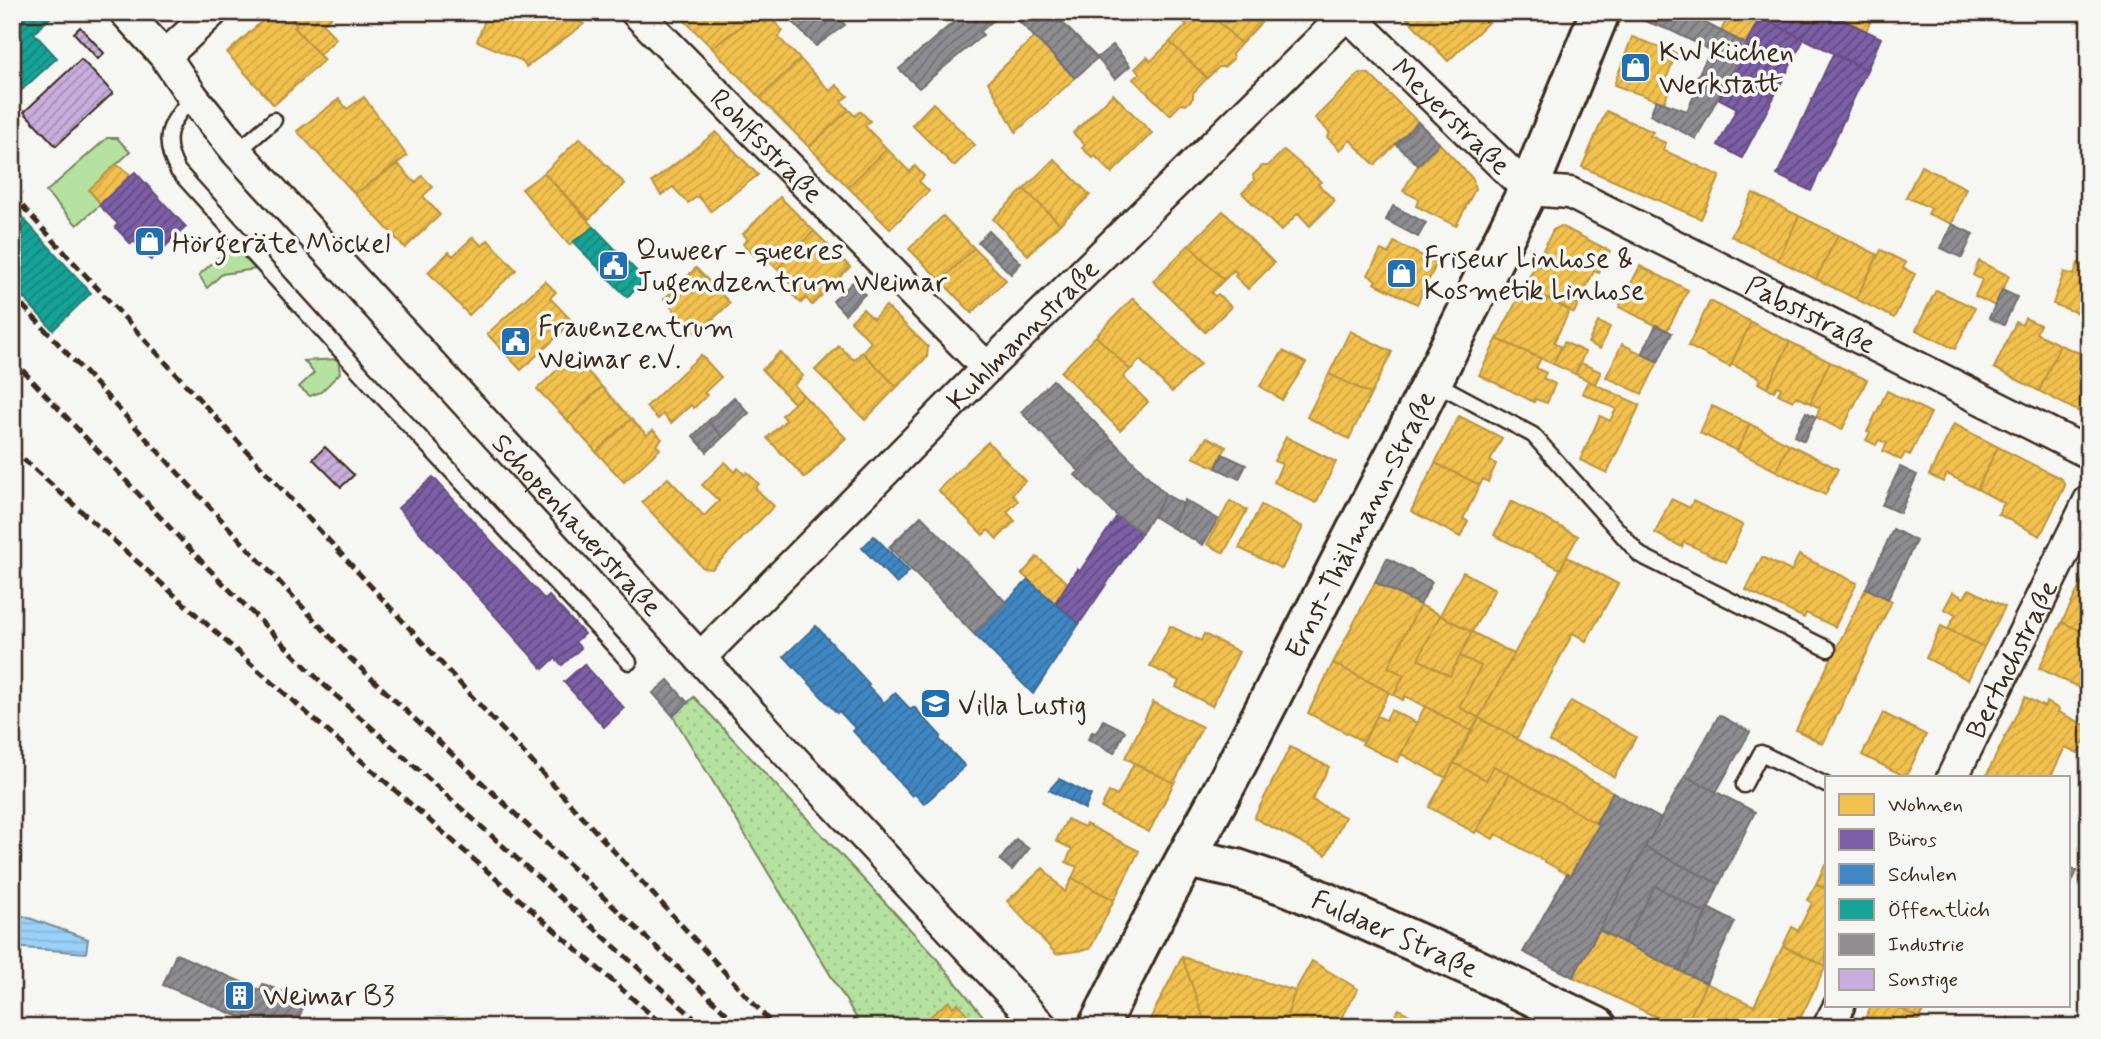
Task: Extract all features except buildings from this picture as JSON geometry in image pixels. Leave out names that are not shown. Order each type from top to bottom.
[{"type":"street","name":"Schopenhauerstraße","points":[[125,12],[165,56],[193,97],[237,152],[1042,1027]]},
{"type":"street","points":[[165,56],[212,12]]},
{"type":"street","name":"Rohlfsstraße","points":[[636,12],[987,368]]},
{"type":"street","name":"Ernst-Thälmann-Straße","points":[[1098,1027],[1433,382],[1528,190],[1600,12]]},
{"type":"street","name":"Kuhlmannstraße","points":[[700,658],[987,368],[1346,13]]},
{"type":"street","name":"Meyerstraße","points":[[1346,13],[1528,190]]},
{"type":"street","name":"Pabststraße","points":[[1528,190],[1570,194],[2089,453]]},
{"type":"street","name":"Bertuchstraße","points":[[1953,776],[2089,500]]},
{"type":"street","name":"Fuldaer Straße","points":[[1187,858],[1237,869],[1293,888],[1472,967],[1597,1027]]},
{"type":"street","points":[[1828,1027],[1838,1007]]},
{"type":"lane","points":[[193,97],[175,116],[170,127],[170,157],[178,172],[629,662]]},
{"type":"lane","points":[[237,152],[274,120]]},
{"type":"lane","points":[[1433,382],[1533,435],[1640,555],[1828,649]]},
{"type":"lane","points":[[1744,785],[1761,753],[1825,785]]},
{"type":"green space","points":[[107,138],[117,138],[130,152],[89,190],[101,204],[77,225],[46,192]]},
{"type":"green space","points":[[229,248],[236,250],[256,269],[222,274],[207,288],[199,275]]},
{"type":"green space","points":[[338,359],[340,373],[321,392],[310,396],[299,387],[314,373],[304,361]]},
{"type":"green space","points":[[694,697],[932,953],[992,1027],[862,1027],[673,716]]},
{"type":"water","points":[[12,912],[88,939],[86,953],[12,947]]},
{"type":"railway","points":[[12,195],[775,1027]]},
{"type":"railway","points":[[12,294],[349,657],[741,1027]]},
{"type":"railway","points":[[12,359],[205,565],[322,683],[704,1027]]},
{"type":"railway","points":[[12,449],[259,671],[665,1027]]},
{"type":"place","name":"KW Küchen Werkstatt","points":[[1636,67]]},
{"type":"place","name":"Hörgeräte Möckel","points":[[149,242]]},
{"type":"place","name":"Quweer - queeres Jugendzentrum Weimar","points":[[613,265]]},
{"type":"place","name":"Friseur Linhose & Kosmetik Linhose","points":[[1401,273]]},
{"type":"place","name":"Frauenzentrum Weimar e.V.","points":[[515,342]]},
{"type":"place","name":"Villa Lustig","points":[[935,704]]},
{"type":"place","name":"Weimar B3","points":[[240,995]]}]
